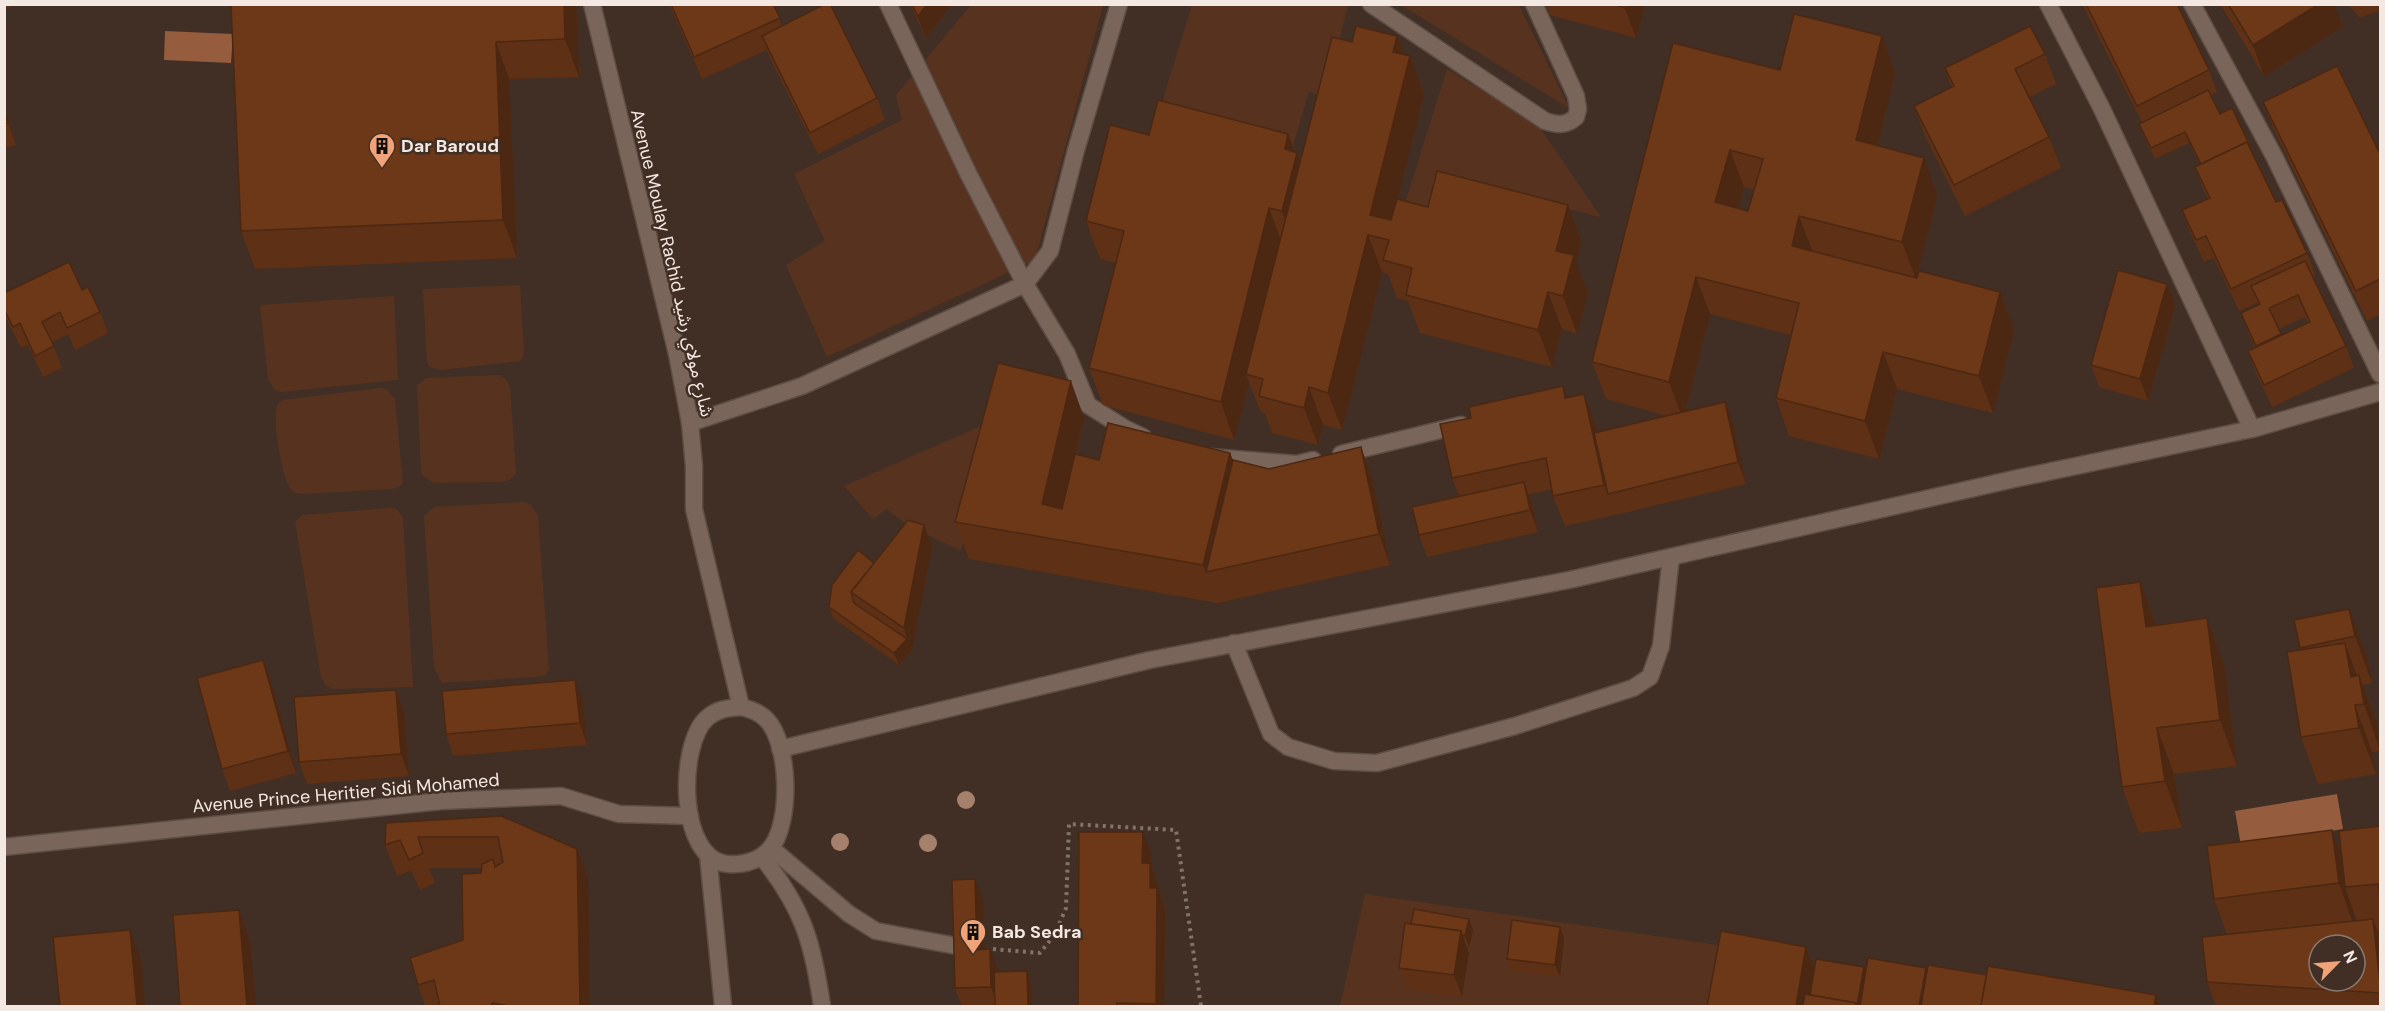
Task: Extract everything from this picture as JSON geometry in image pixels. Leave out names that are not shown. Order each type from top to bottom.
[{"type":"street","name":"Avenue Moulay Rachid شارع مولاي رشيد","points":[[592,4],[677,354],[690,423],[694,466],[694,509],[741,707]]},
{"type":"street","points":[[888,4],[968,173],[1025,284],[1067,354],[1088,405],[1126,429],[1155,442]]},
{"type":"street","points":[[690,423],[802,386],[1025,284],[1050,251],[1079,140],[1119,4]]},
{"type":"street","points":[[1371,4],[1545,121],[1555,125],[1565,124],[1576,117],[1578,109],[1576,96],[1534,4]]},
{"type":"street","points":[[2048,4],[2102,109],[2252,429]]},
{"type":"street","points":[[2192,4],[2274,156],[2380,374]]},
{"type":"street","points":[[780,748],[1150,660],[1569,580],[2014,479],[2252,429],[2380,392]]},
{"type":"street","points":[[1194,456],[1297,464],[1477,421]]},
{"type":"street","points":[[1234,643],[1271,734],[1288,747],[1334,761],[1377,763],[1537,719],[1634,688],[1650,677],[1661,646],[1671,557]]},
{"type":"street","points":[[741,707],[765,718],[774,730],[780,748],[785,778],[784,807],[778,835],[766,852],[744,864],[725,863],[708,855],[699,844],[693,831],[687,788],[696,731],[708,717],[723,708],[741,707]]},
{"type":"street","name":"Avenue Prince Heritier Sidi Mohamed","points":[[4,847],[453,800],[561,796],[619,814],[690,816]]},
{"type":"street","points":[[766,852],[869,928],[892,936],[962,947]]},
{"type":"street","points":[[766,852],[800,913],[812,946],[822,1006]]},
{"type":"street","points":[[708,855],[723,1006]]},
{"type":"path","points":[[984,948],[1040,953],[1055,934],[1066,908],[1069,824],[1176,830],[1201,1006]]},
{"type":"shaded area","points":[[971,5],[1103,5],[1035,260],[827,357],[786,265],[825,241],[794,174],[902,120],[896,95]]},
{"type":"shaded area","points":[[1192,5],[1348,5],[1325,99],[1309,91],[1293,146],[1159,112]]},
{"type":"shaded area","points":[[1401,5],[1519,5],[1569,108]]},
{"type":"shaded area","points":[[165,31],[233,34],[231,63],[164,60]]},
{"type":"shaded area","points":[[1447,69],[1537,124],[1601,217],[1459,182],[1443,214],[1405,203]]},
{"type":"shaded area","points":[[520,285],[524,352],[520,361],[441,370],[430,367],[427,363],[423,289]]},
{"type":"shaded area","points":[[394,296],[398,380],[281,392],[275,390],[268,379],[260,305]]},
{"type":"shaded area","points":[[501,375],[510,388],[516,473],[510,480],[500,482],[434,483],[422,475],[417,385],[426,378]]},
{"type":"shaded area","points":[[386,389],[395,399],[403,484],[394,489],[299,494],[293,491],[284,473],[278,447],[276,410],[278,404],[283,400]]},
{"type":"shaded area","points":[[997,419],[961,551],[909,526],[886,509],[873,519],[844,486]]},
{"type":"shaded area","points":[[525,502],[531,505],[538,516],[549,670],[544,676],[442,683],[434,668],[424,516],[434,507]]},
{"type":"shaded area","points":[[396,508],[403,518],[413,687],[333,689],[326,686],[321,677],[295,522],[302,515]]},
{"type":"shaded area","points":[[2337,794],[2343,829],[2241,846],[2235,811]]},
{"type":"shaded area","points":[[1365,894],[1725,946],[1715,1006],[1340,1006]]},
{"type":"building","name":"Dar Baroud","points":[[231,4],[564,4],[565,39],[496,42],[503,220],[241,231]]},
{"type":"building","points":[[671,4],[773,4],[780,18],[694,57]]},
{"type":"building","points":[[825,4],[830,4],[877,98],[810,133],[762,36]]},
{"type":"building","points":[[912,4],[927,4],[918,17]]},
{"type":"building","points":[[1613,4],[1626,4],[1625,8]]},
{"type":"building","points":[[2086,4],[2177,4],[2209,70],[2137,106]]},
{"type":"building","points":[[2228,4],[2319,4],[2253,45]]},
{"type":"building","points":[[1794,14],[1882,36],[1856,140],[1924,158],[1902,242],[1799,216],[1792,246],[1917,278],[1919,271],[2000,292],[1979,376],[1883,352],[1865,421],[1776,398],[1799,303],[1696,277],[1669,382],[1592,362],[1673,43],[1780,70]],"holes":[[[1730,150],[1763,159],[1748,211],[1715,202]]]},
{"type":"building","points":[[1356,26],[1397,36],[1393,52],[1410,56],[1370,215],[1391,220],[1397,199],[1428,207],[1437,171],[1568,205],[1556,251],[1574,255],[1563,296],[1548,292],[1538,330],[1406,295],[1412,268],[1383,260],[1389,240],[1368,235],[1328,393],[1309,387],[1304,408],[1259,396],[1263,379],[1246,374],[1332,37],[1352,42]]},
{"type":"building","points":[[2030,26],[2045,54],[2015,69],[2049,137],[1954,185],[1914,106],[1954,86],[1945,68]]},
{"type":"building","points":[[2337,66],[2380,154],[2380,279],[2356,291],[2263,102]]},
{"type":"building","points":[[2208,90],[2220,114],[2232,108],[2250,146],[2247,142],[2201,164],[2185,132],[2151,148],[2139,124]]},
{"type":"building","points":[[1158,100],[1288,134],[1285,149],[1297,153],[1282,211],[1269,208],[1221,402],[1089,368],[1124,231],[1086,221],[1110,125],[1149,135]]},
{"type":"building","points":[[4,111],[8,123],[4,124]]},
{"type":"building","points":[[2247,142],[2276,202],[2282,200],[2307,253],[2231,289],[2206,236],[2196,240],[2182,210],[2210,198],[2195,167]]},
{"type":"building","points":[[2305,261],[2346,346],[2264,385],[2248,351],[2310,322],[2298,295],[2269,308],[2281,334],[2256,346],[2241,313],[2260,304],[2251,286]]},
{"type":"building","points":[[69,262],[82,290],[88,287],[100,312],[67,328],[60,312],[42,322],[54,346],[35,356],[20,323],[13,327],[4,309],[4,293]]},
{"type":"building","points":[[2118,270],[2167,284],[2140,379],[2091,365]]},
{"type":"building","points":[[998,363],[1071,381],[1042,504],[1062,509],[1075,454],[1099,460],[1108,423],[1230,453],[1203,565],[955,522]]},
{"type":"building","points":[[1563,386],[1565,398],[1584,394],[1604,485],[1553,496],[1546,458],[1452,478],[1440,424],[1471,418],[1469,407]]},
{"type":"building","points":[[1725,402],[1738,462],[1608,494],[1594,433]]},
{"type":"building","points":[[1361,447],[1379,534],[1206,572],[1233,460],[1269,469]]},
{"type":"building","points":[[1524,482],[1530,510],[1419,535],[1412,507]]},
{"type":"building","points":[[908,520],[924,525],[904,628],[851,592]]},
{"type":"building","points":[[858,550],[874,563],[851,592],[854,603],[907,639],[894,653],[829,607],[832,585]]},
{"type":"building","points":[[2140,582],[2146,627],[2207,618],[2220,720],[2157,728],[2165,781],[2122,787],[2096,588]]},
{"type":"building","points":[[2349,609],[2355,636],[2300,648],[2294,620]]},
{"type":"building","points":[[2345,643],[2351,677],[2359,675],[2364,704],[2355,705],[2359,728],[2301,737],[2287,652]]},
{"type":"building","points":[[263,660],[288,751],[222,769],[197,678]]},
{"type":"building","points":[[575,680],[580,723],[446,734],[442,691]]},
{"type":"building","points":[[396,690],[401,754],[299,762],[294,697]]},
{"type":"building","points":[[501,816],[577,849],[580,1006],[509,1006],[492,1003],[492,1006],[440,1006],[434,980],[418,985],[410,958],[463,940],[462,874],[481,873],[482,864],[493,859],[495,867],[503,862],[498,837],[418,837],[423,853],[409,860],[400,840],[385,845],[386,823]]},
{"type":"building","points":[[2380,826],[2380,898],[2378,884],[2345,887],[2339,831]]},
{"type":"building","points":[[2332,830],[2339,883],[2214,899],[2207,846]]},
{"type":"building","points":[[1079,832],[1143,832],[1142,863],[1150,863],[1150,888],[1157,888],[1156,1004],[1117,1003],[1117,1006],[1078,1006]]},
{"type":"building","points":[[975,879],[977,950],[990,949],[991,987],[955,988],[952,880]]},
{"type":"building","points":[[1414,909],[1469,919],[1465,936],[1461,931],[1411,924]]},
{"type":"building","points":[[239,910],[247,1006],[180,1006],[173,915]]},
{"type":"building","points":[[2373,919],[2380,993],[2367,992],[2367,933],[2307,933],[2307,988],[2207,982],[2202,937]]},
{"type":"building","points":[[1512,920],[1560,927],[1555,965],[1507,959]]},
{"type":"building","points":[[1405,923],[1461,931],[1454,975],[1399,968]]},
{"type":"building","points":[[130,930],[137,1006],[60,1006],[53,937]]},
{"type":"building","points":[[1721,931],[1806,947],[1796,1006],[1707,1006]]},
{"type":"building","points":[[1868,958],[1926,968],[1919,1006],[1860,1006]]},
{"type":"building","points":[[1816,959],[1864,967],[1857,1006],[1856,1003],[1810,995]]},
{"type":"building","points":[[1928,965],[1987,975],[1981,1006],[1921,1006]]},
{"type":"building","points":[[1988,966],[2156,995],[2154,1006],[1981,1006]]},
{"type":"building","points":[[1027,971],[1028,1006],[995,1006],[994,972]]},
{"type":"building","points":[[1805,994],[1856,1003],[1855,1006],[1803,1006]]},
{"type":"place","name":"Dar Baroud","points":[[382,169]]},
{"type":"place","name":"Bab Sedra","points":[[973,955]]}]
